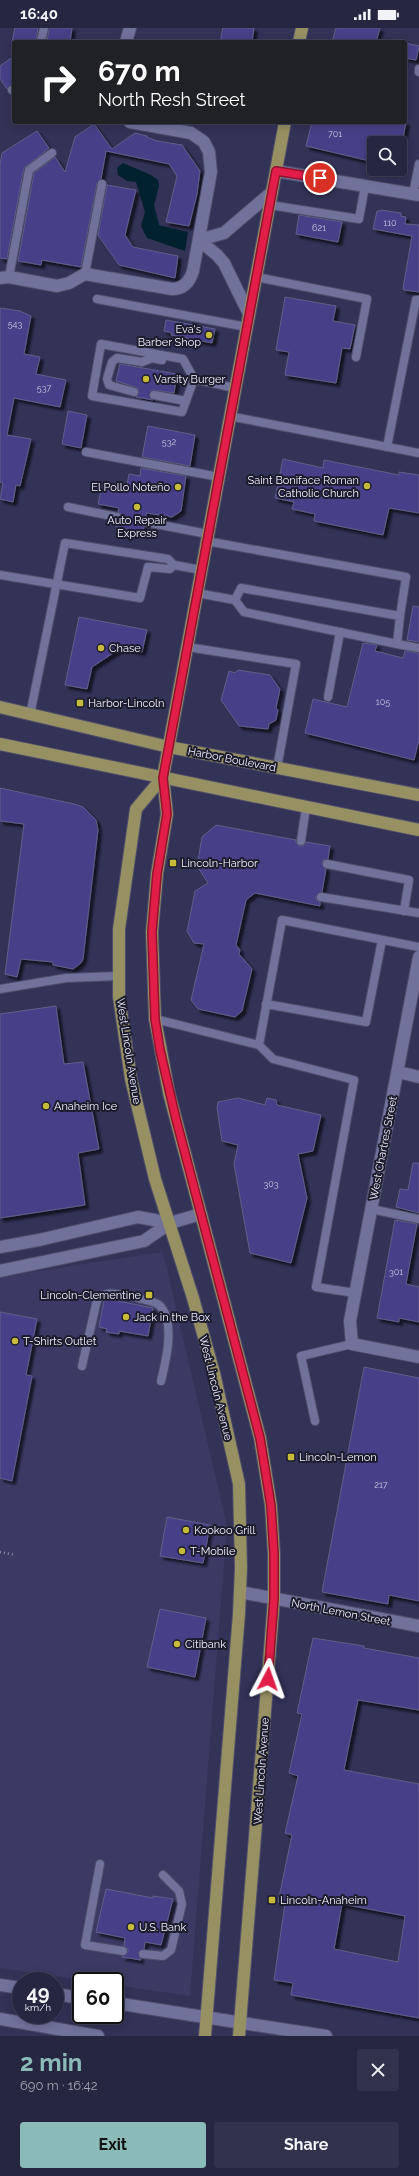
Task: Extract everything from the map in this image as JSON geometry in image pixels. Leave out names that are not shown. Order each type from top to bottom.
[{"type":"main road","points":[[299,40],[302,28]]},
{"type":"main road","name":"West Lincoln Avenue","points":[[240,2036],[274,1599],[274,1554],[271,1506],[260,1438],[169,1093],[155,1019],[152,932],[157,874],[167,814],[163,778],[229,416],[285,124]]},
{"type":"main road","name":"Harbor Boulevard","points":[[0,707],[169,747],[419,795]]},
{"type":"main road","points":[[0,744],[419,830]]},
{"type":"main road","name":"West Lincoln Avenue","points":[[163,778],[136,809],[119,929],[118,976],[124,1036],[131,1079],[155,1179],[170,1223],[214,1373],[239,1484],[242,1568],[206,2018],[206,2036]]},
{"type":"street","points":[[127,40],[130,28]]},
{"type":"street","points":[[4,278],[57,286],[69,283],[86,274],[178,289],[184,286],[191,277],[212,165],[207,146],[199,137],[191,133],[141,124]]},
{"type":"street","points":[[276,171],[416,194]]},
{"type":"street","points":[[199,240],[224,233],[272,192]]},
{"type":"street","points":[[199,240],[224,263],[249,314]]},
{"type":"street","name":"West Chartres Street","points":[[351,1341],[350,1321],[355,1292],[419,957]]},
{"type":"street","points":[[398,1072],[419,1077]]},
{"type":"street","points":[[0,1271],[45,1263],[144,1241],[170,1223],[201,1214]]},
{"type":"street","points":[[0,1247],[39,1240],[138,1217],[170,1223]]},
{"type":"street","points":[[351,1341],[419,1357]]},
{"type":"street","name":"North Lemon Street","points":[[240,1592],[419,1626]]},
{"type":"street","points":[[0,1985],[12,1987]]},
{"type":"street","points":[[124,2004],[326,2036]]},
{"type":"street","points":[[0,2020],[98,2036]]},
{"type":"lane","points":[[41,40],[44,28]]},
{"type":"lane","points":[[4,278],[29,170],[52,153]]},
{"type":"lane","points":[[416,194],[419,164]]},
{"type":"lane","points":[[86,274],[102,184]]},
{"type":"lane","points":[[270,205],[359,219],[365,186]]},
{"type":"lane","points":[[256,277],[367,299],[356,357]]},
{"type":"lane","points":[[97,299],[247,327]]},
{"type":"lane","points":[[388,447],[416,300],[419,300]]},
{"type":"lane","points":[[194,379],[182,412],[92,396],[101,344],[183,359],[194,379],[235,388]]},
{"type":"lane","points":[[134,392],[109,386],[107,379],[110,366],[115,359],[121,358],[142,362],[152,358],[186,365]]},
{"type":"lane","points":[[154,395],[186,401]]},
{"type":"lane","points":[[229,416],[419,453]]},
{"type":"lane","points":[[86,452],[219,477]]},
{"type":"lane","points":[[68,507],[118,517]]},
{"type":"lane","points":[[145,522],[207,537],[406,577],[397,644]]},
{"type":"lane","points":[[30,715],[65,543],[168,559],[174,565],[201,570]]},
{"type":"lane","points":[[0,574],[57,586],[140,598],[148,567],[170,569],[174,565]]},
{"type":"lane","points":[[235,600],[241,588],[400,616]]},
{"type":"lane","points":[[197,593],[235,600],[244,612],[419,648]]},
{"type":"lane","points":[[328,697],[340,632]]},
{"type":"lane","points":[[187,647],[296,664],[277,768]]},
{"type":"lane","points":[[301,840],[306,807]]},
{"type":"lane","points":[[327,864],[409,880],[404,911]]},
{"type":"lane","points":[[321,897],[419,913]]},
{"type":"lane","points":[[259,1045],[282,920],[419,947]]},
{"type":"lane","points":[[266,1004],[366,1022],[382,940]]},
{"type":"lane","points":[[0,989],[66,978],[118,976]]},
{"type":"lane","points":[[155,1019],[259,1045],[272,1059],[354,1080],[316,1287],[355,1292]]},
{"type":"lane","points":[[371,1209],[419,1218]]},
{"type":"lane","points":[[82,1366],[97,1300],[102,1295],[108,1293],[128,1296]]},
{"type":"lane","points":[[138,1298],[158,1304],[164,1312],[168,1325],[168,1341],[161,1381]]},
{"type":"lane","points":[[315,1421],[302,1356],[351,1341]]},
{"type":"lane","points":[[100,1864],[85,1945],[123,1951]]},
{"type":"lane","points":[[143,1954],[163,1956],[171,1950],[182,1904],[179,1891],[163,1875]]},
{"type":"path","points":[[0,1552],[15,1555]]},
{"type":"shaded area","points":[[163,1252],[227,1526],[190,1996],[124,1986],[124,1972],[72,1972],[72,1978],[64,1977],[64,1972],[28,1972],[0,1968],[0,1277]]},
{"type":"water","points":[[123,163],[151,175],[158,180],[159,186],[154,205],[159,225],[188,232],[185,251],[147,238],[141,226],[145,212],[136,182],[127,181],[118,175],[117,168]]},
{"type":"building","points":[[15,28],[38,28],[36,40],[12,40]]},
{"type":"building","points":[[49,28],[72,28],[70,40],[47,40]]},
{"type":"building","points":[[223,28],[254,28],[252,40],[220,40]]},
{"type":"building","points":[[336,28],[380,28],[377,40],[333,40]]},
{"type":"building","points":[[407,43],[419,46],[416,60],[407,58]]},
{"type":"building","points":[[12,57],[12,85],[7,89],[0,79],[0,66]]},
{"type":"building","points":[[94,124],[112,149],[135,133],[147,136],[157,141],[182,145],[200,171],[197,194],[189,226],[166,222],[177,176],[169,164],[106,151],[101,179],[97,183],[81,267],[42,260],[41,265],[18,261],[34,173],[55,157],[65,172],[75,137]]},
{"type":"building","points":[[312,124],[406,124],[403,136],[367,136],[367,160],[306,146]]},
{"type":"building","points":[[37,131],[49,148],[24,168],[7,259],[0,258],[0,165],[2,153]]},
{"type":"building","points":[[107,185],[136,190],[125,235],[133,247],[178,256],[175,278],[119,265],[98,235]]},
{"type":"building","points":[[381,210],[401,213],[401,216],[406,217],[405,224],[419,225],[419,292],[404,290],[403,288],[412,236],[373,229],[377,211]]},
{"type":"building","points":[[299,215],[342,222],[338,242],[296,234]]},
{"type":"building","points":[[285,297],[336,306],[333,321],[355,325],[350,349],[342,348],[336,383],[285,375],[289,352],[276,350]]},
{"type":"building","points":[[0,308],[20,311],[31,316],[24,354],[40,357],[36,374],[66,380],[60,407],[14,398],[7,435],[31,439],[20,486],[16,485],[13,502],[0,499],[3,483],[0,482]]},
{"type":"building","points":[[166,320],[215,329],[212,343],[171,335],[172,333],[164,331]]},
{"type":"building","name":"Varsity Burger","points":[[120,364],[177,374],[174,393],[153,390],[149,394],[153,400],[136,397],[139,393],[138,388],[116,381]]},
{"type":"building","points":[[68,411],[87,415],[81,448],[62,444]]},
{"type":"building","points":[[148,426],[195,435],[190,466],[142,457]]},
{"type":"building","points":[[283,459],[323,468],[324,460],[399,475],[399,472],[419,475],[419,513],[389,508],[383,535],[314,521],[315,514],[292,509],[294,502],[275,498]]},
{"type":"building","points":[[141,468],[186,476],[181,511],[172,517],[146,513],[146,517],[140,521],[144,527],[143,532],[116,527],[116,522],[121,520],[122,515],[118,512],[119,508],[98,504],[102,485],[126,490],[129,474],[140,476]]},
{"type":"building","points":[[413,606],[419,607],[419,642],[407,640]]},
{"type":"building","points":[[79,617],[147,630],[142,652],[121,648],[92,667],[87,689],[65,685]]},
{"type":"building","points":[[363,643],[377,645],[375,651],[403,658],[405,651],[419,653],[419,740],[414,760],[305,733],[313,699],[347,707]]},
{"type":"building","points":[[238,670],[270,675],[280,689],[276,708],[278,710],[276,720],[269,724],[268,729],[239,726],[221,700],[229,671],[235,673]]},
{"type":"building","points":[[0,788],[83,807],[96,820],[98,830],[83,959],[81,963],[73,969],[53,965],[53,962],[21,959],[17,977],[5,974],[24,824],[0,821]]},
{"type":"building","points":[[216,825],[296,840],[296,843],[300,846],[303,846],[306,842],[330,846],[328,859],[323,860],[322,863],[326,869],[322,892],[316,896],[316,899],[320,902],[320,906],[255,893],[246,900],[236,945],[240,950],[239,954],[252,969],[242,1011],[235,1017],[198,1009],[191,1000],[204,944],[194,943],[187,931],[195,891],[208,883],[197,866],[202,837]]},
{"type":"building","name":"Anaheim Ice","points":[[56,1006],[64,1064],[83,1062],[99,1149],[78,1153],[85,1205],[0,1218],[0,1014]]},
{"type":"building","points":[[238,1098],[265,1105],[267,1098],[276,1100],[277,1105],[321,1115],[313,1151],[298,1154],[307,1198],[291,1263],[250,1253],[234,1164],[238,1145],[222,1141],[217,1108],[218,1102]]},
{"type":"building","points":[[413,1163],[419,1163],[419,1213],[396,1207],[400,1189],[408,1190]]},
{"type":"building","points":[[395,1220],[417,1224],[406,1284],[419,1287],[419,1322],[399,1318],[399,1322],[377,1318]]},
{"type":"building","name":"Jack in the Box","points":[[108,1299],[153,1308],[148,1336],[119,1331],[119,1334],[106,1332],[107,1329],[99,1327],[104,1301]]},
{"type":"building","points":[[0,1312],[37,1319],[26,1375],[32,1376],[12,1481],[0,1478]]},
{"type":"building","points":[[364,1367],[419,1378],[419,1601],[389,1595],[388,1604],[322,1592]]},
{"type":"building","points":[[167,1517],[210,1525],[203,1563],[160,1556]]},
{"type":"building","name":"Citibank","points":[[160,1609],[206,1618],[195,1677],[147,1667]]},
{"type":"building","points":[[313,1638],[364,1646],[364,1648],[419,1658],[419,1710],[358,1700],[344,1770],[419,1784],[419,2018],[291,1995],[293,1983],[274,1980],[285,1903],[278,1902],[292,1835],[285,1833],[298,1776],[289,1773],[302,1714],[297,1713]],"holes":[[[342,1904],[405,1916],[398,1962],[334,1949]]]},
{"type":"building","name":"U.S. Bank","points":[[106,1889],[153,1898],[153,1896],[173,1899],[161,1945],[145,1942],[144,1949],[138,1953],[141,1960],[122,1957],[128,1952],[128,1949],[124,1946],[125,1938],[96,1932]]},
{"type":"place","name":"Eva's Barber Shop","points":[[209,335]]},
{"type":"place","name":"Varsity Burger","points":[[146,379]]},
{"type":"place","name":"Saint Boniface Roman Catholic Church","points":[[367,486]]},
{"type":"place","name":"El Pollo Noteño","points":[[178,487]]},
{"type":"place","name":"Auto Repair Express","points":[[137,507]]},
{"type":"place","name":"Chase","points":[[101,648]]},
{"type":"place","name":"Harbor-Lincoln","points":[[80,703]]},
{"type":"place","name":"Lincoln-Harbor","points":[[173,863]]},
{"type":"place","name":"Anaheim Ice","points":[[46,1106]]},
{"type":"place","name":"Lincoln-Clementine","points":[[149,1295]]},
{"type":"place","name":"Jack in the Box","points":[[126,1317]]},
{"type":"place","name":"T-Shirts Outlet","points":[[15,1341]]},
{"type":"place","name":"Lincoln-Lemon","points":[[291,1457]]},
{"type":"place","name":"Kookoo Grill","points":[[186,1530]]},
{"type":"place","name":"T-Mobile","points":[[182,1551]]},
{"type":"place","name":"Citibank","points":[[177,1644]]},
{"type":"place","name":"Lincoln-Anaheim","points":[[272,1900]]},
{"type":"place","name":"U.S. Bank","points":[[131,1927]]},
{"type":"route","points":[[268,1679],[274,1599],[274,1554],[271,1506],[265,1463],[254,1411],[169,1093],[155,1019],[152,932],[157,874],[167,814],[163,778],[203,555],[276,171],[320,178]]}]
